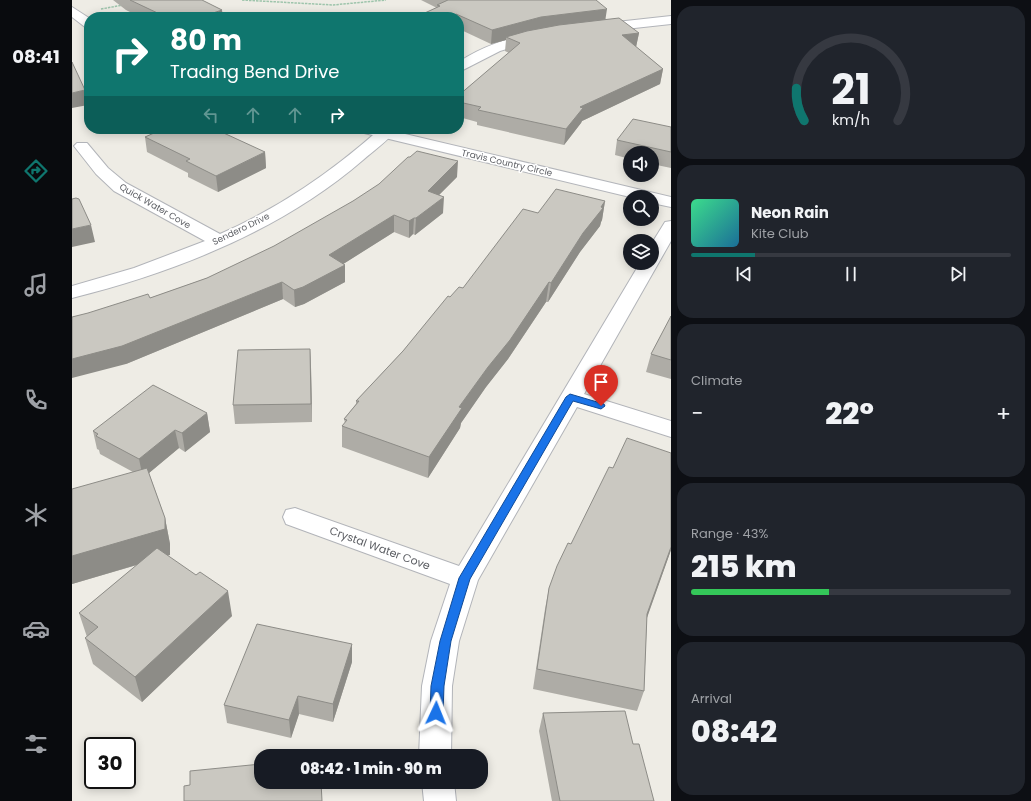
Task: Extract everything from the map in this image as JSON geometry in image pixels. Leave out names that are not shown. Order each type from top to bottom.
[{"type":"street","points":[[74,13],[84,20]]},
{"type":"street","points":[[585,30],[671,20]]},
{"type":"street","points":[[656,21],[671,32]]},
{"type":"street","points":[[464,65],[486,51],[504,44],[546,34]]},
{"type":"street","name":"Sendero Drive","points":[[72,292],[106,283],[219,241],[283,208],[334,176],[383,134]]},
{"type":"street","name":"Travis Country Circle","points":[[398,134],[623,190]]},
{"type":"street","name":"Quick Water Cove","points":[[82,146],[102,171],[120,187],[219,241]]},
{"type":"street","name":"Travis Country Circle","points":[[659,199],[671,202]]},
{"type":"street","points":[[659,246],[671,226]]},
{"type":"street","points":[[435,749],[438,686],[445,641],[465,578],[645,270]]},
{"type":"street","points":[[570,397],[671,429]]},
{"type":"street","name":"Crystal Water Cove","points":[[295,517],[465,578]]},
{"type":"street","points":[[439,789],[440,801]]},
{"type":"path","points":[[242,0],[306,5],[374,2],[386,0]]},
{"type":"path","points":[[74,13],[129,5]]},
{"type":"building","points":[[130,0],[202,0],[222,10],[216,12],[155,12]]},
{"type":"building","points":[[448,0],[596,0],[607,9],[541,17],[492,30],[464,18],[464,12],[427,12],[440,6],[437,5]]},
{"type":"building","points":[[619,18],[639,33],[622,35],[663,69],[580,107],[583,108],[566,129],[478,110],[481,107],[464,103],[464,91],[520,43],[506,37],[527,31],[559,25]]},
{"type":"building","points":[[72,62],[84,90],[72,93]]},
{"type":"building","points":[[633,119],[671,127],[671,152],[659,149],[659,146],[644,146],[617,140]]},
{"type":"building","points":[[152,134],[226,134],[265,152],[216,176],[186,161],[190,159],[145,137]]},
{"type":"building","points":[[417,151],[458,161],[428,191],[444,197],[416,218],[409,221],[394,215],[329,255],[345,265],[303,287],[294,290],[282,282],[122,346],[72,359],[72,317],[148,294],[150,298],[207,278],[274,246],[353,201],[379,184],[408,157]]},
{"type":"building","points":[[556,189],[605,201],[601,207],[603,208],[583,233],[551,283],[549,282],[510,340],[459,407],[462,408],[429,457],[342,426],[347,420],[344,419],[359,401],[356,401],[403,351],[448,296],[450,297],[459,287],[463,288],[523,209],[538,213]]},
{"type":"building","points":[[72,199],[79,199],[91,225],[72,229]]},
{"type":"building","points":[[671,316],[671,360],[651,354]]},
{"type":"building","points":[[310,349],[311,404],[233,405],[238,350]]},
{"type":"building","points":[[153,385],[207,413],[182,433],[175,430],[139,459],[96,436],[98,434],[93,431]]},
{"type":"building","points":[[627,438],[671,453],[671,547],[647,614],[644,691],[537,669],[549,588],[557,566],[568,543],[571,544],[609,467],[613,468]]},
{"type":"building","points":[[147,468],[165,518],[165,529],[72,556],[72,489]]},
{"type":"building","points":[[157,548],[196,575],[200,572],[228,591],[135,677],[85,638],[98,627],[79,613]]},
{"type":"building","points":[[257,624],[352,644],[333,704],[298,696],[289,720],[224,705]]},
{"type":"building","points":[[625,711],[633,744],[639,744],[654,801],[560,801],[543,713]]},
{"type":"building","points":[[254,765],[254,789],[321,789],[322,801],[184,801],[184,786],[190,785],[190,771]]},
{"type":"route","points":[[436,713],[438,686],[445,641],[465,578],[570,397],[601,406]]}]
